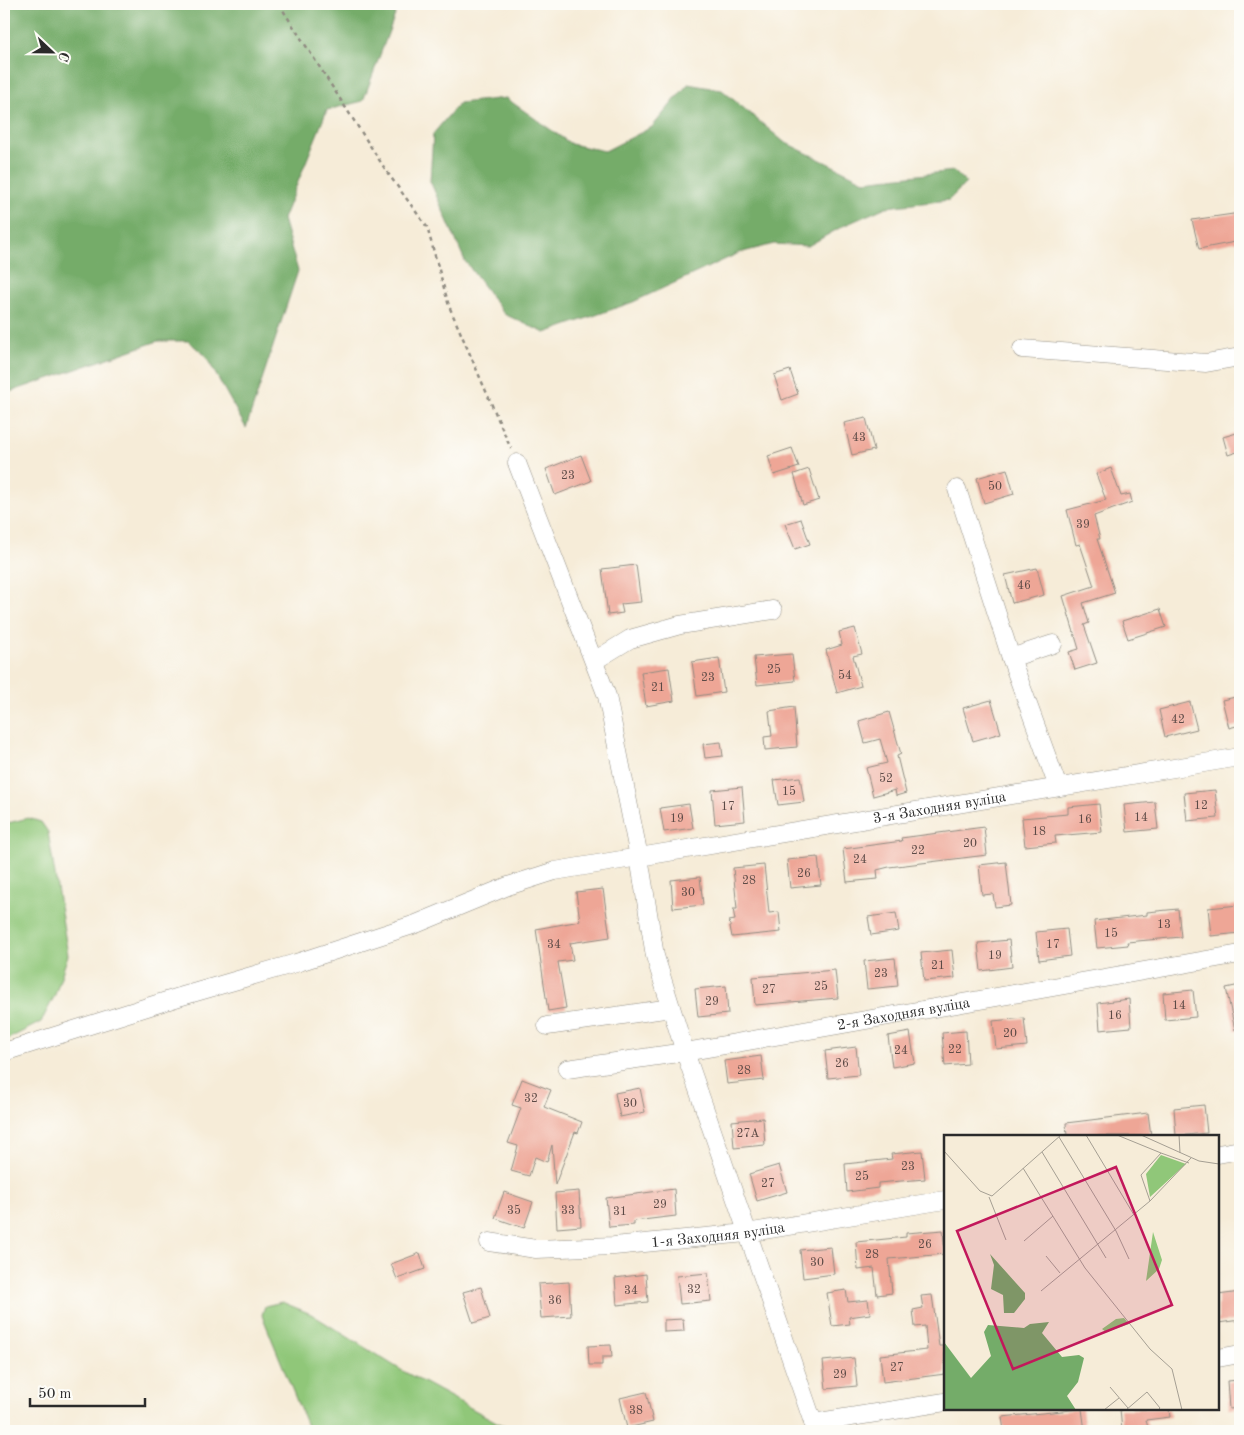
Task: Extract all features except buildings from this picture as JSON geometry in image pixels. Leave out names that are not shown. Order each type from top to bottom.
[{"type":"street","points":[[1022,349],[1206,363],[1240,358]]},
{"type":"street","points":[[517,463],[607,696],[639,857],[655,956],[746,1233],[814,1427],[944,1402]]},
{"type":"street","points":[[957,489],[1011,658],[1058,787]]},
{"type":"street","points":[[594,661],[630,639],[680,625],[773,610]]},
{"type":"street","points":[[1011,658],[1053,644]]},
{"type":"street","name":"3-я Заходняя вуліца","points":[[4,1052],[398,930],[508,886],[554,871],[1240,757]]},
{"type":"street","name":"2-я Заходняя вуліца","points":[[567,1069],[685,1052],[1240,954]]},
{"type":"street","points":[[547,1026],[671,1008]]},
{"type":"street","points":[[1219,1154],[1240,1150]]},
{"type":"street","name":"1-я Заходняя вуліца","points":[[488,1242],[536,1249],[614,1246],[746,1233],[944,1200]]},
{"type":"street","points":[[1219,1358],[1240,1354]]},
{"type":"path","points":[[279,4],[387,172],[427,226],[449,306],[517,463]]},
{"type":"green space","points":[[4,4],[399,4],[363,101],[327,110],[283,219],[298,271],[246,428],[205,355],[188,341],[158,341],[4,394]]},
{"type":"green space","points":[[688,84],[722,90],[784,142],[864,181],[954,171],[966,183],[949,200],[886,207],[843,226],[808,246],[774,244],[739,253],[633,302],[545,333],[504,314],[465,261],[430,181],[433,134],[459,103],[506,98],[571,144],[605,151],[652,127]]},
{"type":"green space","points":[[28,818],[41,822],[48,832],[68,955],[55,995],[41,1022],[4,1041],[4,828],[8,823]]},
{"type":"green space","points":[[282,1302],[311,1314],[401,1370],[513,1431],[309,1431],[262,1315],[265,1306]]}]
